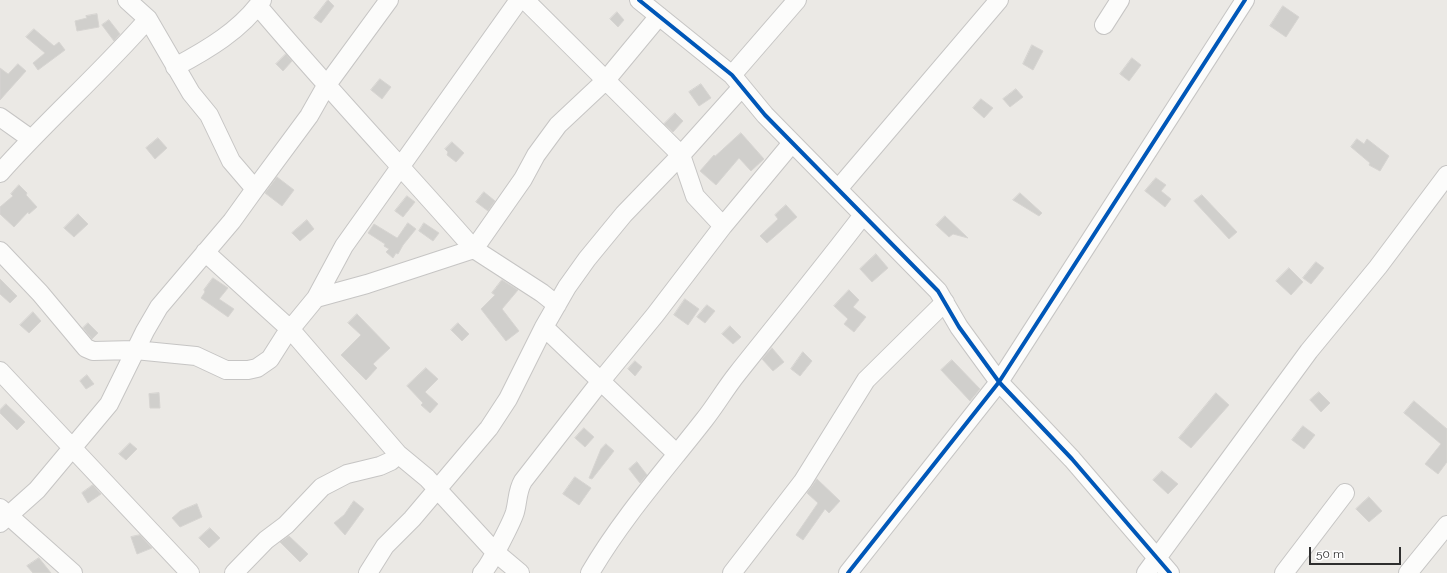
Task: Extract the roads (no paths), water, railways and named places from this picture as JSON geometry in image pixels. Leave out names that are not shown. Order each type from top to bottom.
[{"type":"street","points":[[126,0],[148,19],[191,93],[209,115],[231,161],[255,189]]},
{"type":"street","points":[[73,573],[2,515],[24,503],[37,490],[109,404],[135,350],[159,307],[255,189],[309,116],[326,86],[389,0]]},
{"type":"street","points":[[0,251],[45,299],[86,348],[99,351],[135,350],[196,356],[226,370],[248,370],[257,368],[270,359],[284,337],[316,298],[344,246],[519,0]]},
{"type":"street","points":[[525,0],[681,155],[695,196],[723,226]]},
{"type":"street","points":[[639,0],[737,81],[765,115],[938,291],[959,327],[999,382],[1072,459],[1170,573]]},
{"type":"street","points":[[368,573],[385,546],[412,520],[489,428],[508,399],[544,327],[587,259],[624,214],[681,155],[797,0]]},
{"type":"street","points":[[838,189],[999,0]]},
{"type":"street","points":[[1104,25],[1120,0]]},
{"type":"street","points":[[848,573],[999,382],[1245,0]]},
{"type":"street","points":[[175,67],[220,40],[232,31],[260,3],[326,86],[474,249],[542,293],[557,305]]},
{"type":"street","points":[[316,298],[367,284],[474,249],[519,185],[536,155],[558,125],[606,80],[660,16]]},
{"type":"street","points":[[0,173],[30,139],[99,73],[148,19]]},
{"type":"street","points":[[0,116],[30,139]]},
{"type":"street","points":[[482,573],[514,517],[519,488],[523,481],[600,382],[655,315],[723,226],[792,143]]},
{"type":"street","points":[[1146,573],[1309,351],[1378,267],[1447,175]]},
{"type":"street","points":[[590,573],[602,553],[639,502],[736,375],[800,297],[863,215]]},
{"type":"street","points":[[205,252],[291,330],[398,454],[427,478],[495,552],[520,573]]},
{"type":"street","points":[[732,573],[803,481],[866,380],[945,302]]},
{"type":"street","points":[[544,327],[677,454]]},
{"type":"street","points":[[0,371],[22,393],[72,450],[190,573]]},
{"type":"street","points":[[240,571],[266,540],[286,525],[322,487],[347,474],[380,466],[391,461],[398,454]]},
{"type":"street","points":[[1284,573],[1345,493]]},
{"type":"street","points":[[1408,573],[1447,525]]}]
